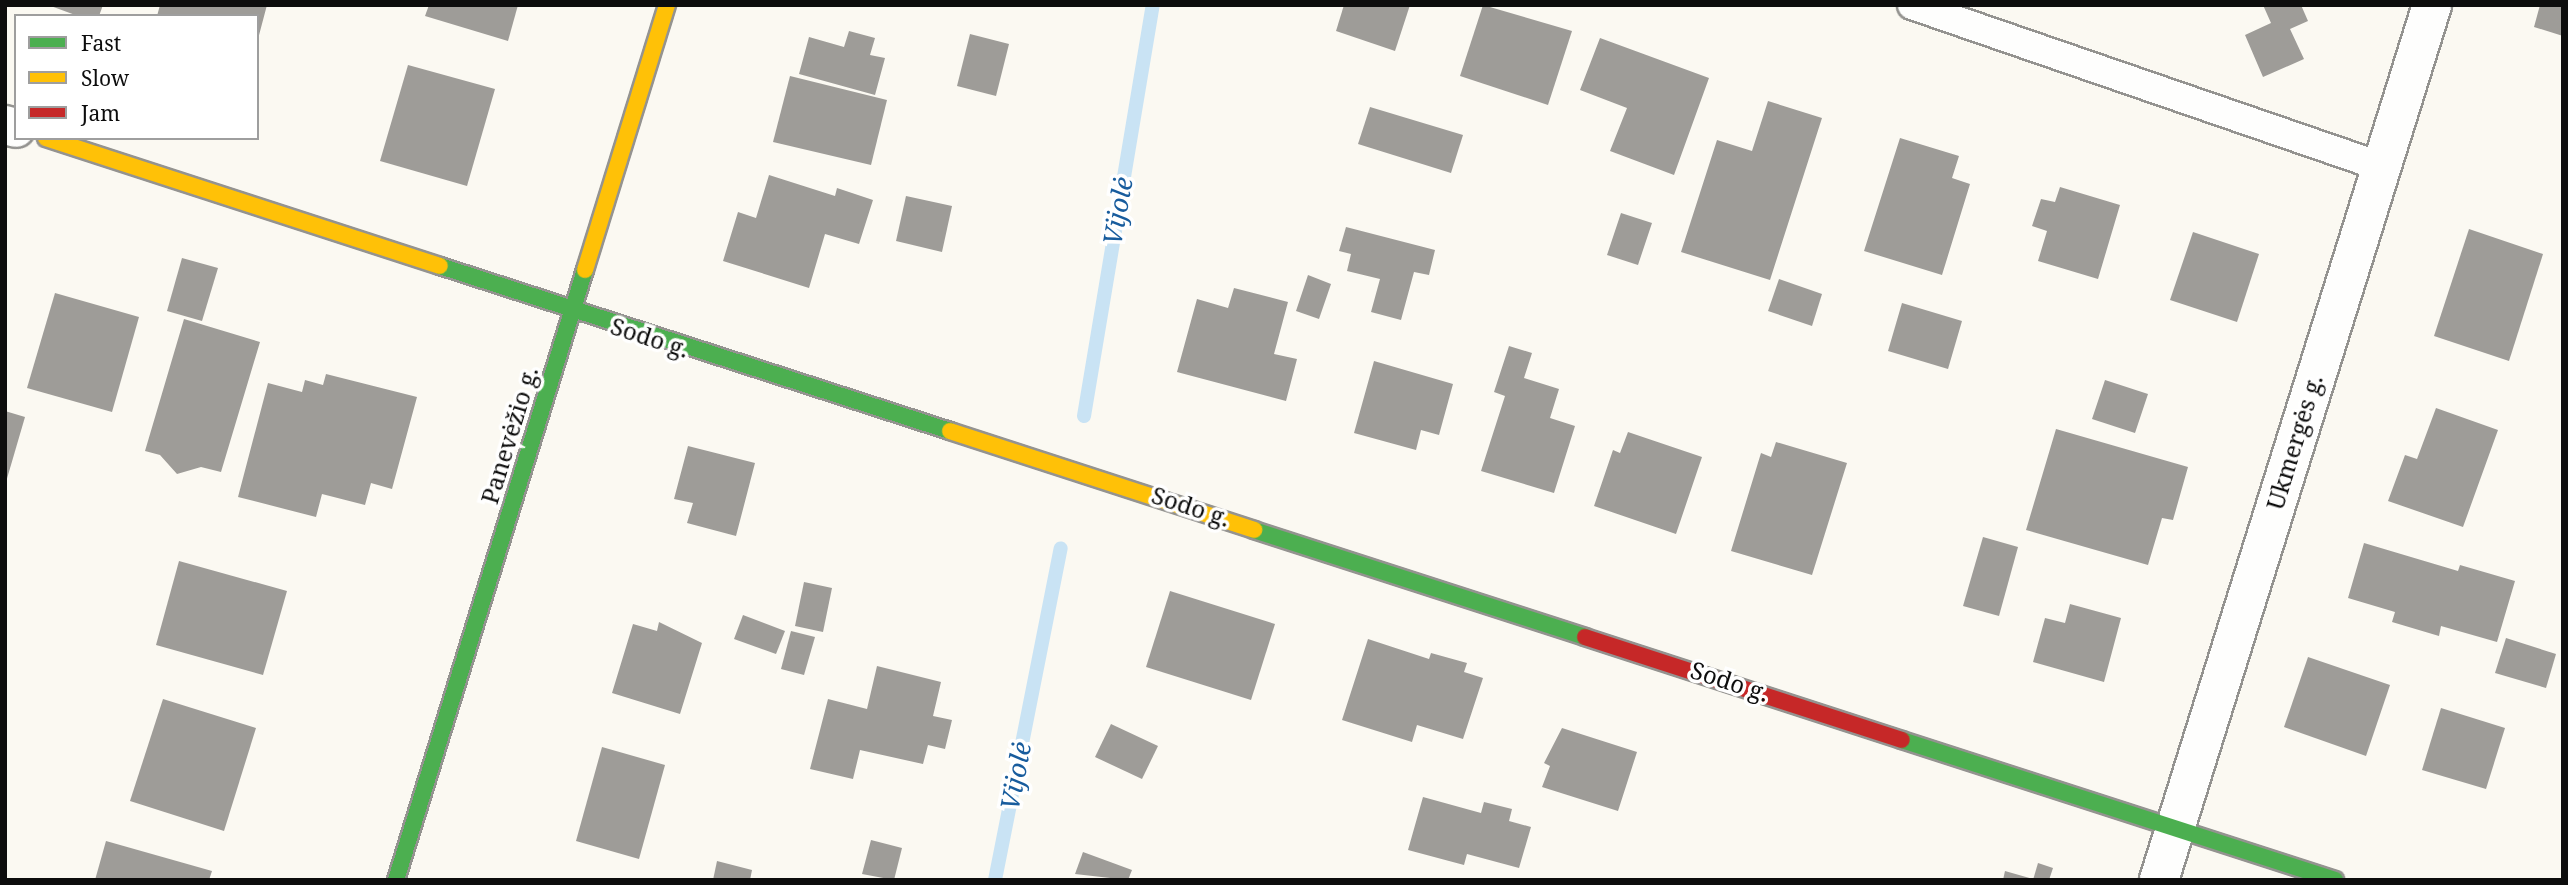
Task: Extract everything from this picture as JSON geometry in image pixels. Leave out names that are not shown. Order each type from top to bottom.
[{"type":"street","name":"Panevėžio g.","points":[[396,880],[667,5]]},
{"type":"street","name":"Ukmergės g.","points":[[2159,880],[2432,5]]},
{"type":"street","name":"Sodo g.","points":[[52,140],[572,311],[1116,481],[2335,880]]},
{"type":"lane","points":[[1912,5],[2380,166]]},
{"type":"building","points":[[48,5],[103,5],[100,14],[73,14]]},
{"type":"building","points":[[160,5],[267,5],[259,35],[259,14],[158,14]]},
{"type":"building","points":[[429,5],[518,5],[508,41],[425,16]]},
{"type":"building","points":[[1344,5],[1410,5],[1395,51],[1336,31]]},
{"type":"building","points":[[1483,5],[1572,31],[1548,105],[1460,76]]},
{"type":"building","points":[[2263,5],[2301,5],[2308,21],[2290,29],[2304,59],[2263,77],[2245,35],[2271,23]]},
{"type":"building","points":[[2540,5],[2563,5],[2563,36],[2534,27]]},
{"type":"building","points":[[849,31],[875,38],[870,55],[885,58],[875,95],[799,74],[809,37],[844,47]]},
{"type":"building","points":[[970,34],[1009,44],[996,96],[957,86]]},
{"type":"building","points":[[1600,38],[1709,78],[1674,175],[1610,151],[1627,108],[1580,90]]},
{"type":"building","points":[[408,65],[495,89],[467,186],[380,161]]},
{"type":"building","points":[[790,76],[887,100],[871,165],[773,142]]},
{"type":"building","points":[[1768,101],[1822,118],[1770,280],[1681,252],[1717,140],[1752,151]]},
{"type":"building","points":[[1370,107],[1463,135],[1451,173],[1358,144]]},
{"type":"building","points":[[1900,138],[1959,156],[1952,178],[1970,184],[1942,275],[1864,251]]},
{"type":"building","points":[[769,175],[835,196],[837,188],[873,200],[859,244],[825,234],[809,288],[723,261],[738,212],[756,218]]},
{"type":"building","points":[[2060,187],[2120,205],[2098,279],[2038,261],[2047,231],[2032,226],[2041,199],[2055,202]]},
{"type":"building","points":[[906,196],[952,206],[942,252],[896,241]]},
{"type":"building","points":[[1621,213],[1652,223],[1638,265],[1607,255]]},
{"type":"building","points":[[1346,227],[1435,250],[1429,275],[1414,272],[1401,320],[1371,312],[1380,279],[1347,271],[1351,254],[1339,251]]},
{"type":"building","points":[[2469,229],[2543,254],[2509,361],[2434,336]]},
{"type":"building","points":[[2193,232],[2259,254],[2237,322],[2170,300]]},
{"type":"building","points":[[182,258],[218,268],[202,321],[167,311]]},
{"type":"building","points":[[1308,275],[1331,284],[1319,319],[1296,311]]},
{"type":"building","points":[[1779,279],[1822,294],[1812,326],[1768,311]]},
{"type":"building","points":[[1234,288],[1288,302],[1274,354],[1297,359],[1286,401],[1177,372],[1197,299],[1228,308]]},
{"type":"building","points":[[55,293],[139,317],[112,412],[27,388]]},
{"type":"building","points":[[1902,303],[1962,321],[1948,369],[1888,351]]},
{"type":"building","points":[[184,319],[260,342],[221,472],[201,467],[177,474],[160,455],[145,451]]},
{"type":"building","points":[[1509,346],[1532,353],[1524,378],[1559,389],[1550,418],[1575,426],[1554,493],[1481,471],[1505,396],[1494,392]]},
{"type":"building","points":[[1374,361],[1453,384],[1439,435],[1421,430],[1416,450],[1354,433]]},
{"type":"building","points":[[326,374],[417,397],[392,489],[371,483],[365,505],[322,494],[316,517],[238,497],[268,383],[302,392],[305,380],[323,385]]},
{"type":"building","points":[[2105,380],[2148,394],[2135,433],[2092,419]]},
{"type":"building","points":[[2436,408],[2498,430],[2463,527],[2388,501],[2405,455],[2417,459]]},
{"type":"building","points":[[5,411],[25,417],[6,482],[5,482]]},
{"type":"building","points":[[2056,429],[2188,467],[2173,520],[2162,518],[2148,565],[2026,530]]},
{"type":"building","points":[[1628,432],[1702,457],[1676,534],[1594,506],[1613,450],[1620,453]]},
{"type":"building","points":[[1776,442],[1847,463],[1812,575],[1731,551],[1761,453],[1771,457]]},
{"type":"building","points":[[688,446],[755,463],[736,536],[687,523],[693,503],[674,499]]},
{"type":"building","points":[[1983,537],[2018,547],[1999,616],[1963,606]]},
{"type":"building","points":[[2364,543],[2458,571],[2460,565],[2515,581],[2497,642],[2441,626],[2439,636],[2392,622],[2395,612],[2348,598]]},
{"type":"building","points":[[179,561],[287,591],[263,675],[156,645]]},
{"type":"building","points":[[804,582],[832,588],[823,632],[795,626]]},
{"type":"building","points":[[1170,591],[1275,624],[1251,700],[1146,667]]},
{"type":"building","points":[[2070,604],[2121,618],[2104,682],[2033,662],[2045,618],[2065,623]]},
{"type":"building","points":[[743,615],[785,631],[776,654],[734,639]]},
{"type":"building","points":[[659,622],[702,643],[680,714],[612,693],[633,624],[657,631]]},
{"type":"building","points":[[791,631],[815,637],[804,675],[781,669]]},
{"type":"building","points":[[2506,638],[2556,654],[2546,688],[2495,673]]},
{"type":"building","points":[[1368,639],[1429,659],[1431,653],[1467,663],[1464,672],[1483,678],[1463,739],[1417,725],[1412,742],[1342,720]]},
{"type":"building","points":[[2308,657],[2390,685],[2366,756],[2284,727]]},
{"type":"building","points":[[877,666],[941,682],[933,716],[952,720],[945,749],[928,745],[923,764],[860,750],[853,779],[810,769],[828,699],[867,709]]},
{"type":"building","points":[[163,699],[256,728],[224,831],[130,801]]},
{"type":"building","points":[[2441,708],[2505,728],[2486,789],[2422,770]]},
{"type":"building","points":[[1111,724],[1158,746],[1142,779],[1095,757]]},
{"type":"building","points":[[1562,728],[1637,752],[1618,811],[1542,787],[1550,766],[1544,763]]},
{"type":"building","points":[[602,747],[665,765],[639,859],[576,841]]},
{"type":"building","points":[[1423,797],[1481,813],[1484,802],[1512,809],[1509,821],[1531,827],[1519,868],[1467,854],[1464,865],[1408,850]]},
{"type":"building","points":[[871,840],[902,848],[894,880],[862,874]]},
{"type":"building","points":[[106,841],[212,871],[209,880],[95,880]]},
{"type":"building","points":[[1083,852],[1132,870],[1128,880],[1075,874]]},
{"type":"building","points":[[717,861],[752,870],[750,880],[713,880]]},
{"type":"building","points":[[2038,863],[2053,868],[2049,880],[2033,880]]},
{"type":"building","points":[[2005,871],[2033,879],[2033,880],[2003,880]]},
{"type":"waterway","name":"Vijolė","points":[[1084,416],[1153,5]]},
{"type":"waterway","name":"Vijolė","points":[[995,880],[1061,548]]},
{"type":"traffic: fast","points":[[440,266],[950,431]]},
{"type":"traffic: fast","points":[[396,880],[585,270]]},
{"type":"traffic: fast","points":[[1254,530],[1585,637]]},
{"type":"traffic: fast","points":[[1902,740],[2335,880]]},
{"type":"traffic: slow","points":[[585,270],[667,5]]},
{"type":"traffic: slow","points":[[52,140],[440,266]]},
{"type":"traffic: slow","points":[[950,431],[1254,530]]},
{"type":"traffic: jam","points":[[1585,637],[1902,740]]}]
